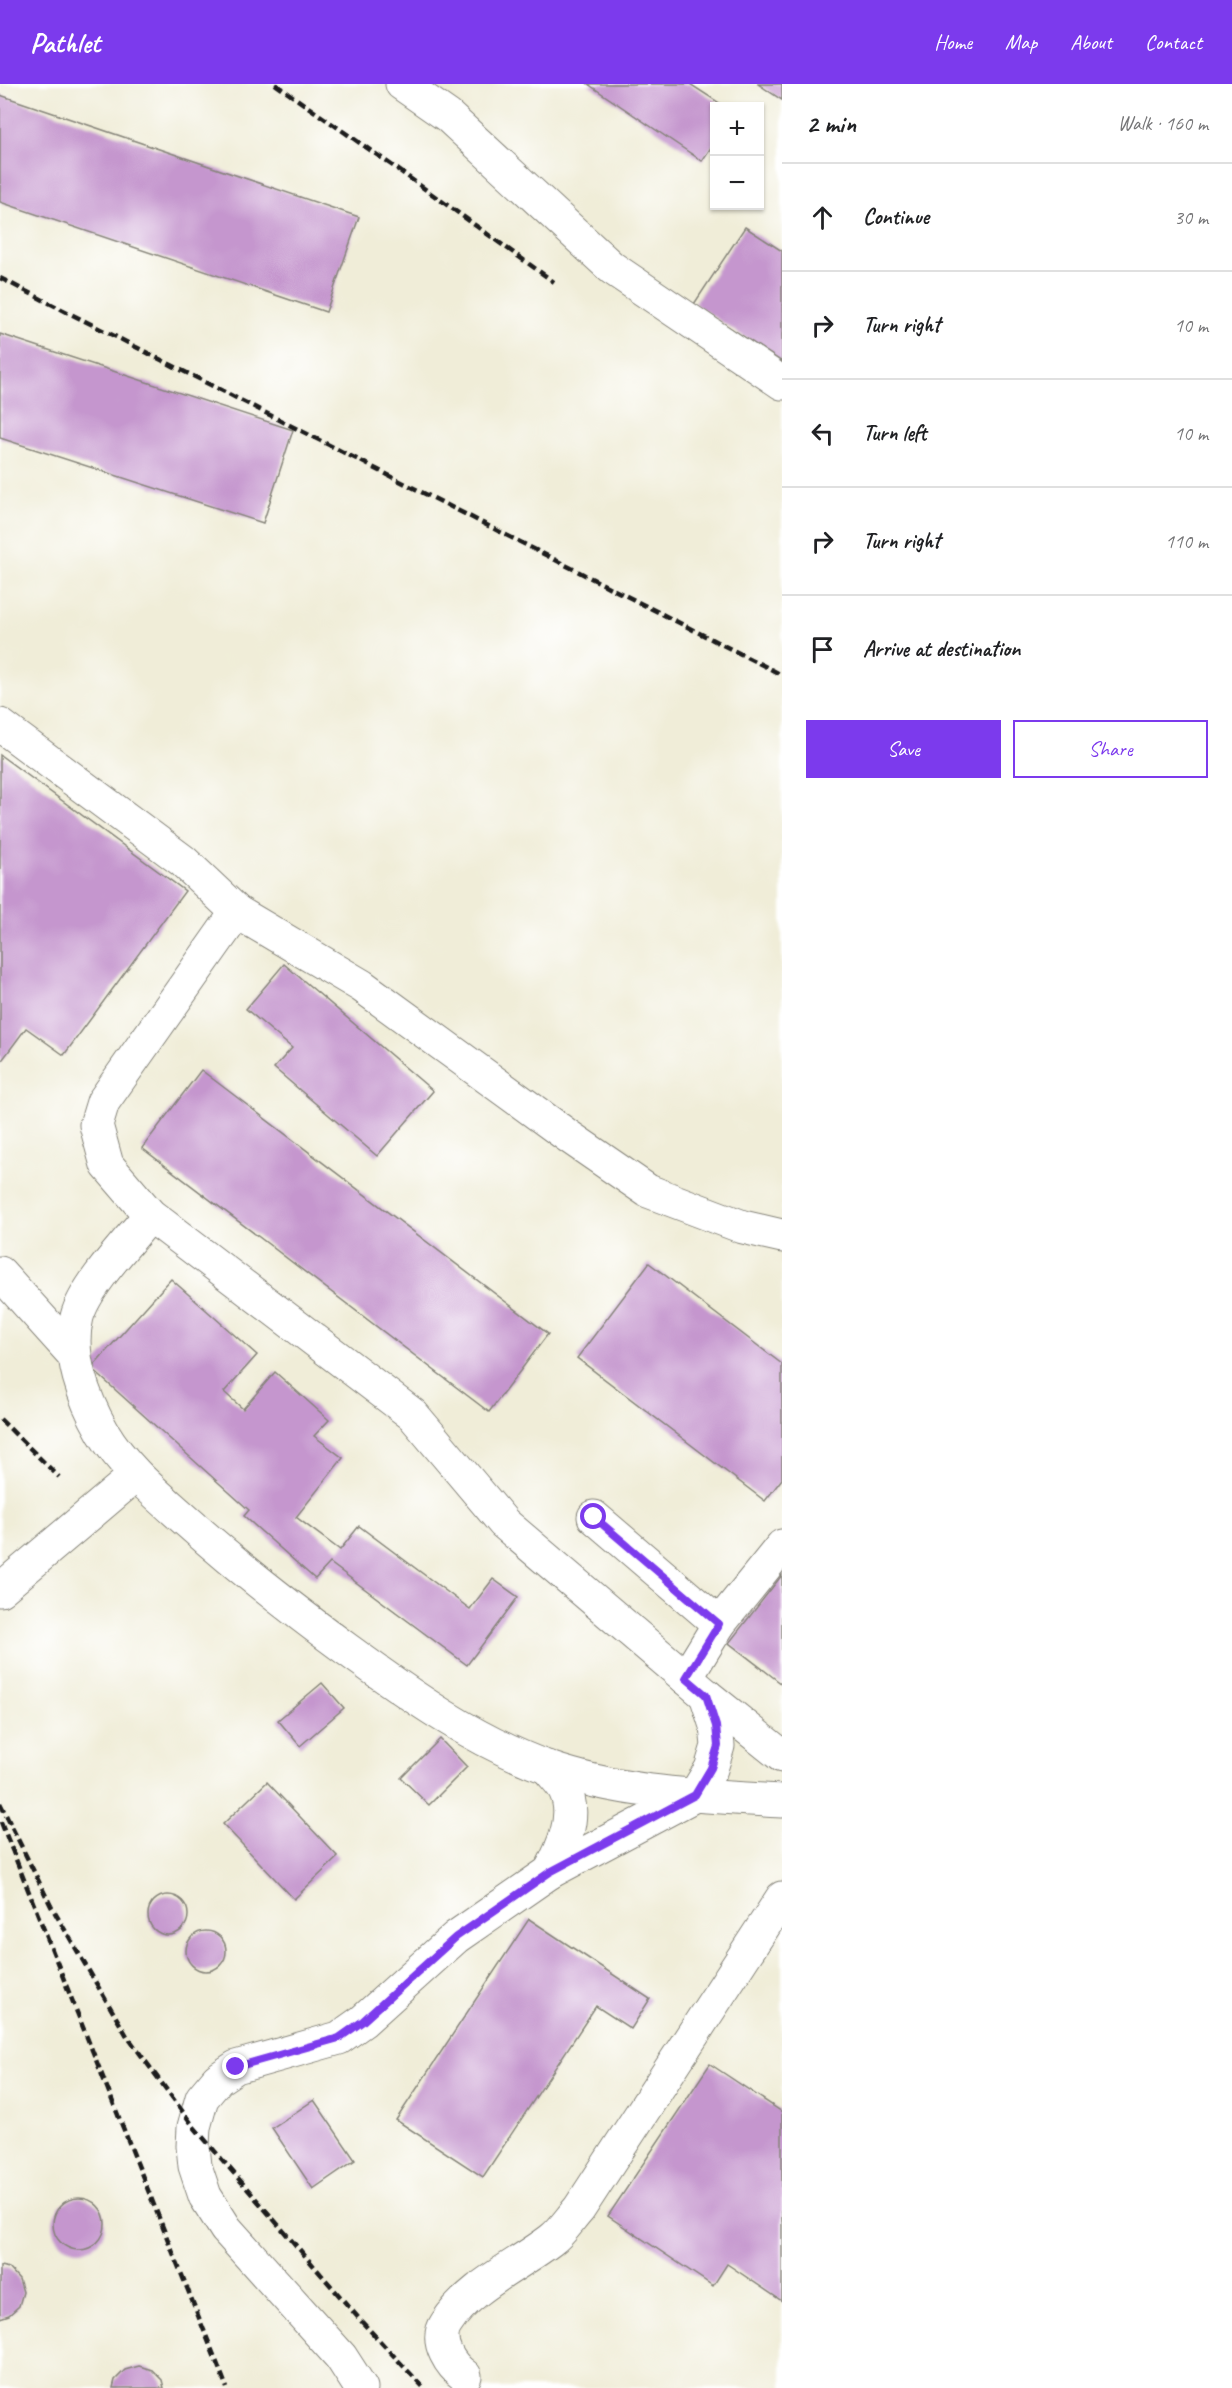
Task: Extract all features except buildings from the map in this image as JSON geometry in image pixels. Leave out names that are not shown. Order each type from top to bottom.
[{"type":"lane","points":[[402,84],[448,116],[612,268],[782,383]]},
{"type":"lane","points":[[0,725],[183,861],[237,912],[362,986],[568,1136],[648,1191],[743,1227],[782,1236]]},
{"type":"lane","points":[[237,912],[103,1102],[96,1125],[107,1165],[150,1215],[413,1415],[504,1523],[696,1687],[782,1756]]},
{"type":"lane","points":[[150,1215],[90,1290],[77,1317],[74,1355],[85,1392],[104,1433],[136,1475],[279,1599],[381,1675],[452,1721],[494,1744],[547,1767],[581,1778],[625,1787],[782,1801]]},
{"type":"lane","points":[[0,1273],[74,1355]]},
{"type":"lane","points":[[0,1590],[136,1475]]},
{"type":"lane","points":[[594,1517],[719,1624]]},
{"type":"lane","points":[[361,2388],[341,2357],[226,2229],[206,2196],[195,2166],[193,2146],[194,2127],[202,2098],[218,2079],[236,2067],[339,2038],[363,2021],[456,1937],[550,1872],[695,1795],[711,1768],[718,1746],[716,1726],[696,1687],[719,1624],[782,1546]]},
{"type":"lane","points":[[547,1767],[565,1790],[569,1808],[568,1827],[562,1848],[550,1872]]},
{"type":"lane","points":[[465,2376],[455,2369],[445,2351],[442,2337],[445,2325],[461,2306],[495,2277],[554,2238],[579,2209],[782,1898]]},
{"type":"railway","points":[[275,84],[554,282]]},
{"type":"railway","points":[[0,278],[782,675]]},
{"type":"railway","points":[[0,1419],[59,1477]]},
{"type":"railway","points":[[0,1803],[51,1906],[127,2036],[194,2127],[362,2322],[424,2388]]},
{"type":"railway","points":[[1,1822],[227,2388]]},
{"type":"route","points":[[236,2067],[339,2038],[363,2021],[456,1937],[550,1872],[695,1795],[711,1768],[718,1746],[716,1726],[706,1695],[686,1678],[719,1624],[594,1517]]}]
